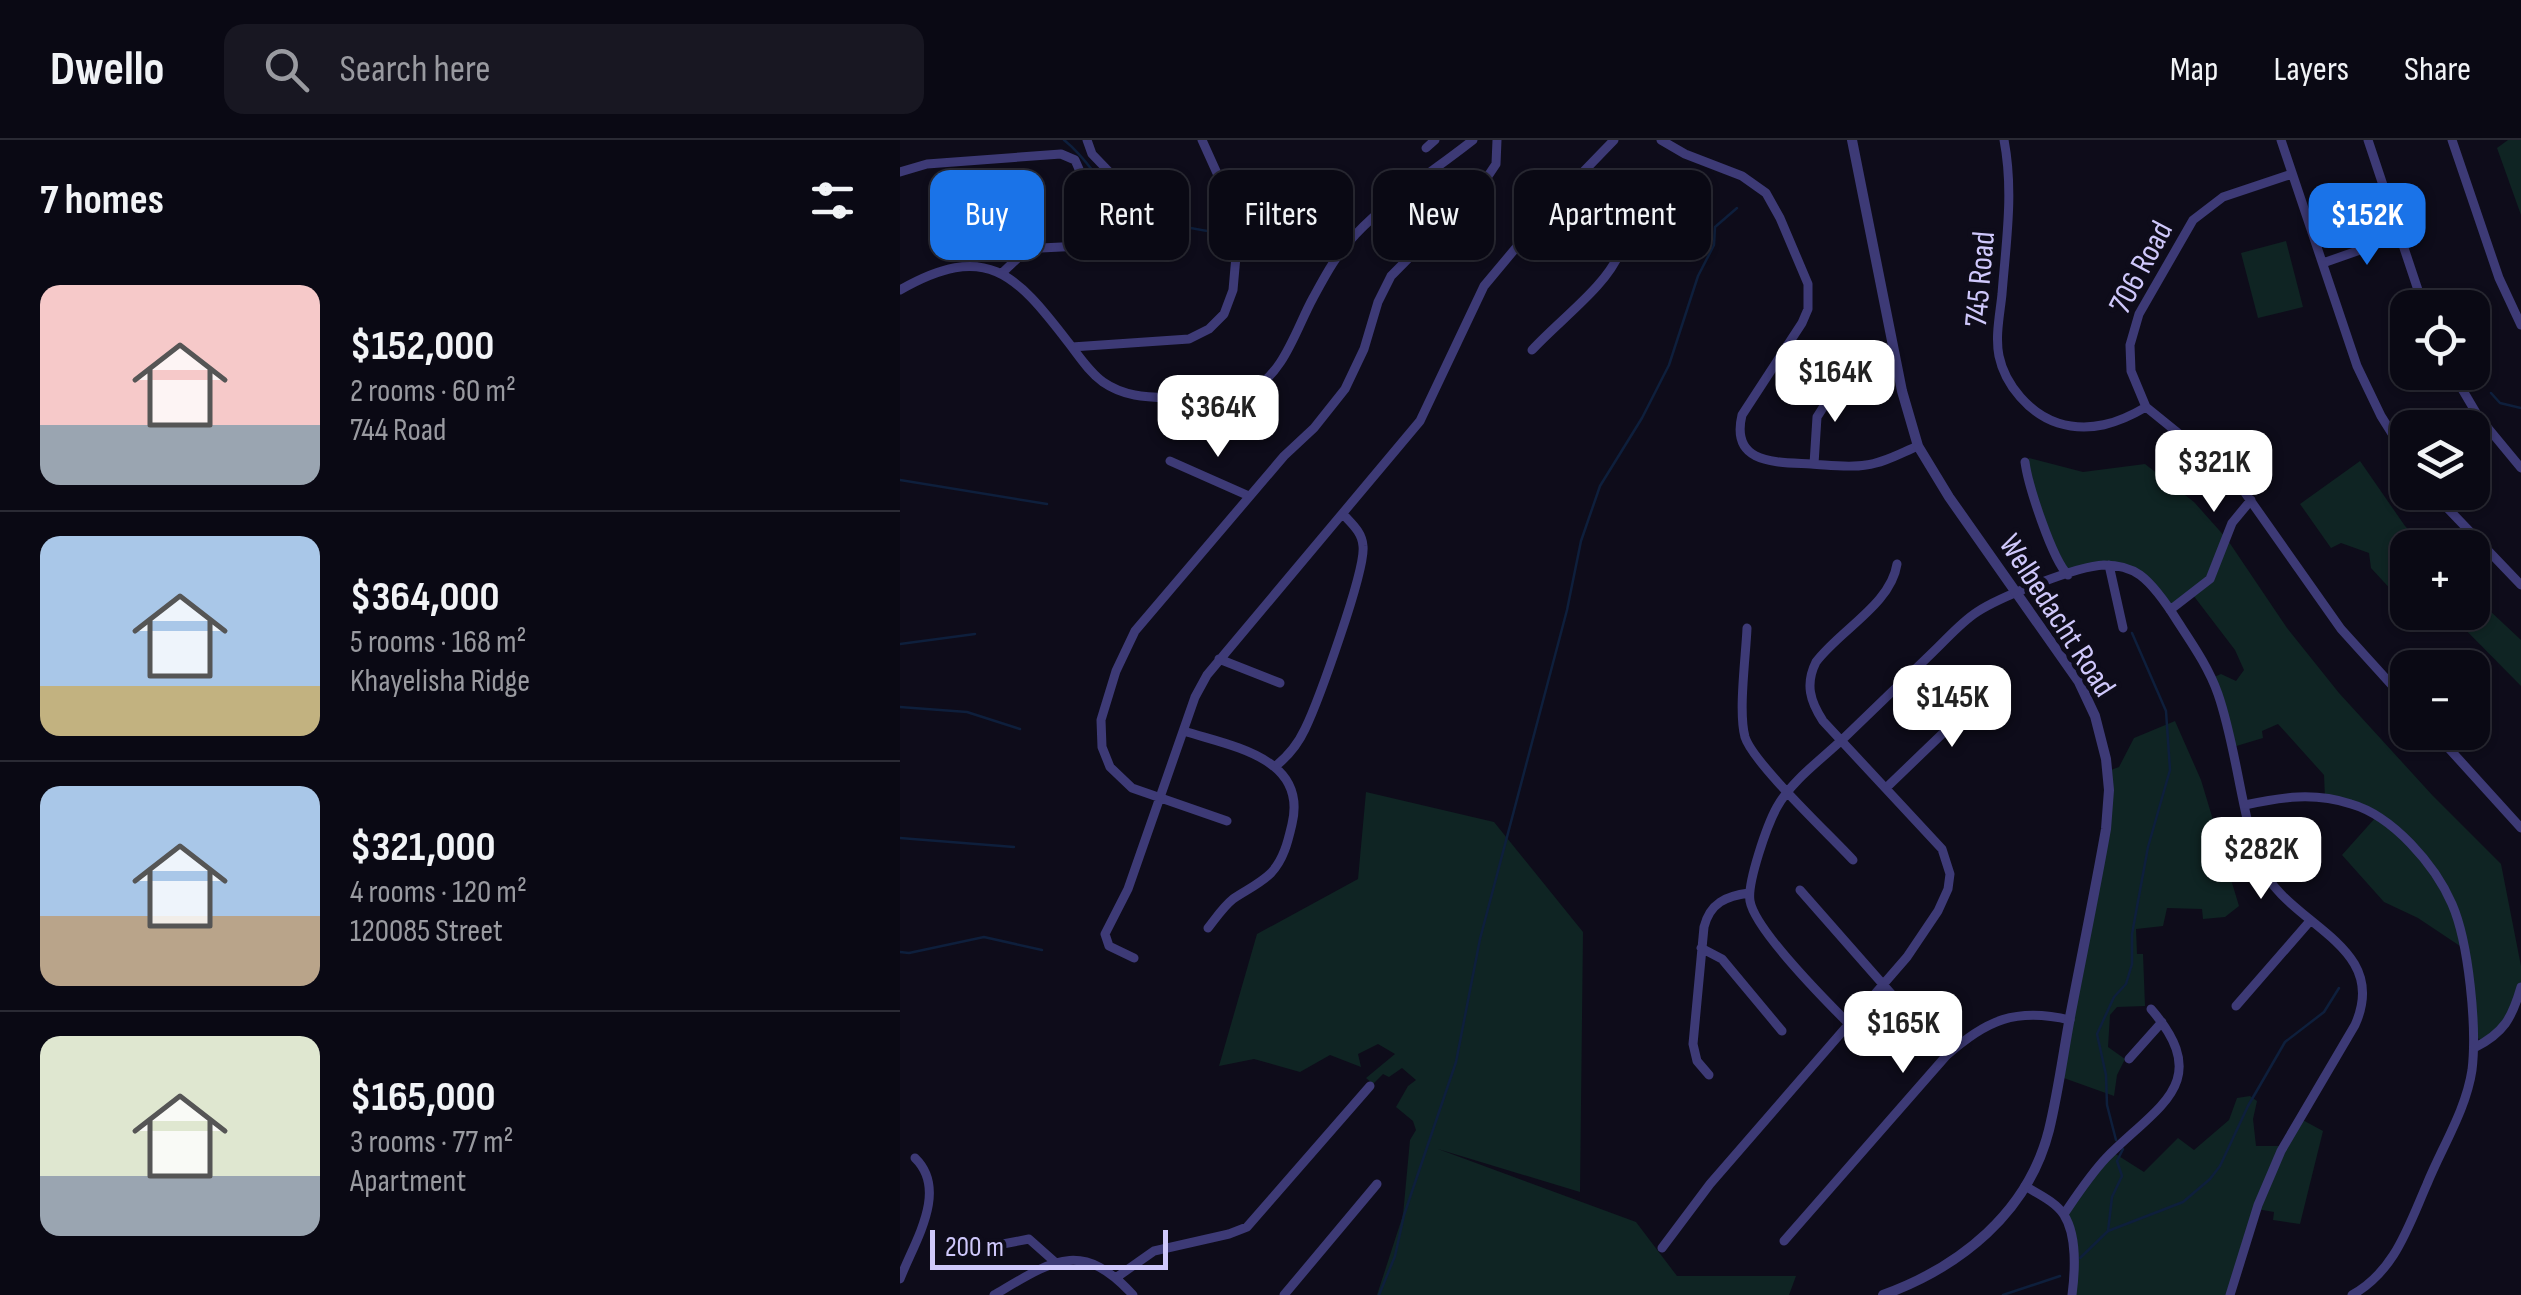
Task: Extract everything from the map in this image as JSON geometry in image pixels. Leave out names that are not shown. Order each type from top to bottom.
[{"type":"street","points":[[1087,140],[1092,154],[1107,170]]},
{"type":"street","points":[[1072,347],[1188,339],[1209,330],[1224,314],[1233,290],[1239,222],[1202,140]]},
{"type":"street","points":[[1426,148],[1436,140]]},
{"type":"street","points":[[900,290],[952,266],[982,267],[1002,273],[1040,306],[1100,380],[1127,394],[1212,400],[1249,392],[1274,372],[1328,272],[1356,234],[1474,140]]},
{"type":"street","points":[[1227,821],[1132,788],[1110,767],[1100,736],[1104,708],[1120,659],[1135,631],[1345,389],[1391,276],[1484,182],[1496,164],[1496,140]]},
{"type":"street","points":[[1585,170],[1614,140]]},
{"type":"street","points":[[1661,140],[1752,181],[1766,193],[1808,284],[1808,309],[1802,323],[1750,399],[1740,422],[1745,448],[1761,460],[1868,465],[1918,446]]},
{"type":"street","name":"Welbedacht Road","points":[[1852,140],[1902,391],[1918,446],[1949,497],[2080,682],[2095,716],[2108,771],[2106,829],[2049,1131],[2025,1186],[1993,1228],[1931,1276],[1883,1295]]},
{"type":"street","name":"745 Road","points":[[2004,140],[2010,189],[1998,347],[2010,384],[2031,407],[2064,425],[2108,424],[2146,407]]},
{"type":"street","points":[[2281,140],[2357,366],[2390,430]]},
{"type":"street","points":[[2368,140],[2418,290]]},
{"type":"street","points":[[2452,140],[2499,278],[2521,325]]},
{"type":"street","points":[[900,172],[927,164],[1061,154],[1071,156],[1079,170]]},
{"type":"street","name":"706 Road","points":[[2146,407],[2132,371],[2132,331],[2184,232],[2212,203],[2292,174]]},
{"type":"street","points":[[2323,263],[2400,236]]},
{"type":"street","points":[[1002,273],[1019,257],[1041,248],[1064,247]]},
{"type":"street","points":[[1134,958],[1109,946],[1105,934],[1128,888],[1196,697],[1219,659],[1420,421],[1484,286],[1514,251]]},
{"type":"street","points":[[1532,350],[1617,260]]},
{"type":"street","points":[[1814,464],[1817,417],[1840,381]]},
{"type":"street","points":[[2463,390],[2478,416],[2521,468]]},
{"type":"street","points":[[2146,407],[2226,471],[2251,500],[2341,629],[2390,683]]},
{"type":"street","points":[[1170,461],[1249,496]]},
{"type":"street","points":[[2025,462],[2058,560],[2068,575]]},
{"type":"street","points":[[2170,610],[2214,573],[2232,523],[2251,500]]},
{"type":"street","points":[[2449,510],[2521,585]]},
{"type":"street","points":[[1277,765],[1304,732],[1358,576],[1363,542],[1343,514]]},
{"type":"street","points":[[1662,1248],[1713,1180],[1884,987],[1938,911],[1950,880],[1942,850],[1841,741],[1814,706],[1810,689],[1812,671],[1830,646],[1885,592],[1898,564]]},
{"type":"street","points":[[2109,565],[2123,628]]},
{"type":"street","points":[[1849,1024],[1759,921],[1751,906],[1749,893],[1773,815],[1788,792],[1969,618],[2018,593],[2068,575],[2109,565],[2140,575],[2170,610],[2217,690],[2266,874],[2280,895],[2340,944],[2357,966],[2362,991],[2360,1013],[2280,1151],[2261,1195],[2230,1295]]},
{"type":"street","points":[[1747,628],[1745,737],[1788,792],[1854,860]]},
{"type":"street","points":[[1219,659],[1280,683]]},
{"type":"street","points":[[1886,788],[1994,684]]},
{"type":"street","points":[[1184,731],[1277,765],[1290,786],[1295,804],[1282,857],[1268,876],[1235,898],[1208,928]]},
{"type":"street","points":[[2450,750],[2521,828]]},
{"type":"street","points":[[2246,806],[2298,795],[2358,806],[2405,840],[2436,877],[2454,910],[2471,995],[2474,1048],[2462,1106],[2403,1240],[2383,1270],[2352,1295]]},
{"type":"street","points":[[1800,890],[1946,1056]]},
{"type":"street","points":[[1710,1075],[1698,1061],[1693,1044],[1705,921],[1724,898],[1749,893]]},
{"type":"street","points":[[2236,1006],[2310,921]]},
{"type":"street","points":[[1702,948],[1722,959],[1782,1031]]},
{"type":"street","points":[[2474,1048],[2507,1026],[2521,987]]},
{"type":"street","points":[[2064,1214],[2094,1172],[2144,1124],[2176,1085],[2179,1056],[2162,1022],[2150,1008]]},
{"type":"street","points":[[1784,1241],[1946,1056],[1968,1036],[2002,1018],[2033,1014],[2070,1020]]},
{"type":"street","points":[[2129,1058],[2162,1022]]},
{"type":"street","points":[[1117,1277],[1154,1251],[1229,1234],[1247,1226],[1370,1086]]},
{"type":"street","points":[[900,1279],[932,1195],[929,1176],[915,1158]]},
{"type":"street","points":[[1284,1295],[1358,1213],[1378,1184]]},
{"type":"street","points":[[2025,1186],[2064,1214],[2072,1248],[2072,1295]]},
{"type":"street","points":[[976,1244],[987,1247],[1029,1239],[1056,1262]]},
{"type":"street","points":[[994,1295],[1056,1262],[1084,1261],[1105,1268],[1133,1295]]},
{"type":"green space","points":[[2508,140],[2521,140],[2521,215],[2497,148]]},
{"type":"green space","points":[[2286,241],[2303,307],[2258,318],[2241,253]]},
{"type":"green space","points":[[2029,458],[2083,472],[2145,464],[2194,502],[2227,539],[2287,628],[2339,693],[2501,864],[2521,966],[2521,984],[2510,1021],[2481,1040],[2476,1037],[2463,948],[2418,918],[2384,902],[2342,855],[2376,817],[2325,798],[2324,775],[2278,724],[2262,731],[2263,738],[2233,747],[2212,678],[2221,674],[2236,681],[2244,670],[2235,650],[2193,595],[2171,611],[2146,580],[2117,565],[2068,575],[2058,561],[2026,462]]},
{"type":"green space","points":[[2360,461],[2390,510],[2409,530],[2390,530],[2390,589],[2371,568],[2369,553],[2341,543],[2331,548],[2300,504]]},
{"type":"green space","points":[[2490,611],[2521,640],[2521,686],[2490,650],[2466,630],[2490,630]]},
{"type":"green space","points":[[2175,721],[2201,780],[2239,906],[2225,917],[2203,919],[2202,909],[2167,908],[2163,926],[2136,929],[2137,954],[2143,954],[2145,1006],[2117,1007],[2110,1015],[2108,1047],[2125,1059],[2117,1075],[2114,1096],[2061,1077],[2102,862],[2108,771],[2119,767],[2134,738]]},
{"type":"green space","points":[[1366,792],[1494,822],[1583,932],[1580,1192],[1438,1149],[1636,1222],[1677,1276],[1796,1276],[1789,1295],[1377,1295],[1403,1215],[1410,1140],[1416,1130],[1413,1121],[1396,1107],[1416,1080],[1402,1068],[1389,1077],[1383,1074],[1373,1084],[1366,1078],[1395,1054],[1378,1044],[1358,1054],[1361,1067],[1330,1055],[1300,1072],[1254,1059],[1219,1066],[1257,934],[1358,879]]},
{"type":"green space","points":[[2250,1096],[2257,1101],[2253,1119],[2256,1146],[2284,1146],[2299,1118],[2323,1131],[2300,1224],[2273,1220],[2274,1212],[2257,1209],[2231,1295],[2076,1295],[2065,1215],[2114,1153],[2144,1172],[2178,1138],[2194,1150],[2229,1120],[2237,1098]]},
{"type":"waterway","points":[[1064,140],[1106,187],[1131,207],[1175,225],[1209,231]]},
{"type":"waterway","points":[[1379,1295],[1456,1062],[1480,939],[1567,610],[1581,541],[1600,486],[1669,365],[1698,276],[1714,245],[1715,227],[1737,208]]},
{"type":"waterway","points":[[2491,393],[2500,403],[2521,408]]},
{"type":"waterway","points":[[900,480],[1047,504]]},
{"type":"waterway","points":[[2116,1140],[2097,1034],[2114,997],[2126,984],[2132,964],[2132,934],[2148,847],[2170,770],[2166,711],[2132,633]]},
{"type":"waterway","points":[[900,644],[975,634]]},
{"type":"waterway","points":[[900,707],[967,712],[1020,729]]},
{"type":"waterway","points":[[900,838],[1014,847]]},
{"type":"waterway","points":[[900,952],[984,937],[1042,950]]},
{"type":"waterway","points":[[2108,1231],[2183,1202],[2210,1179],[2285,1042],[2324,1012],[2339,988]]},
{"type":"waterway","points":[[2080,1258],[2108,1231],[2112,1197],[2122,1176],[2117,1161],[2123,1149]]},
{"type":"waterway","points":[[2003,1295],[2060,1276]]}]
